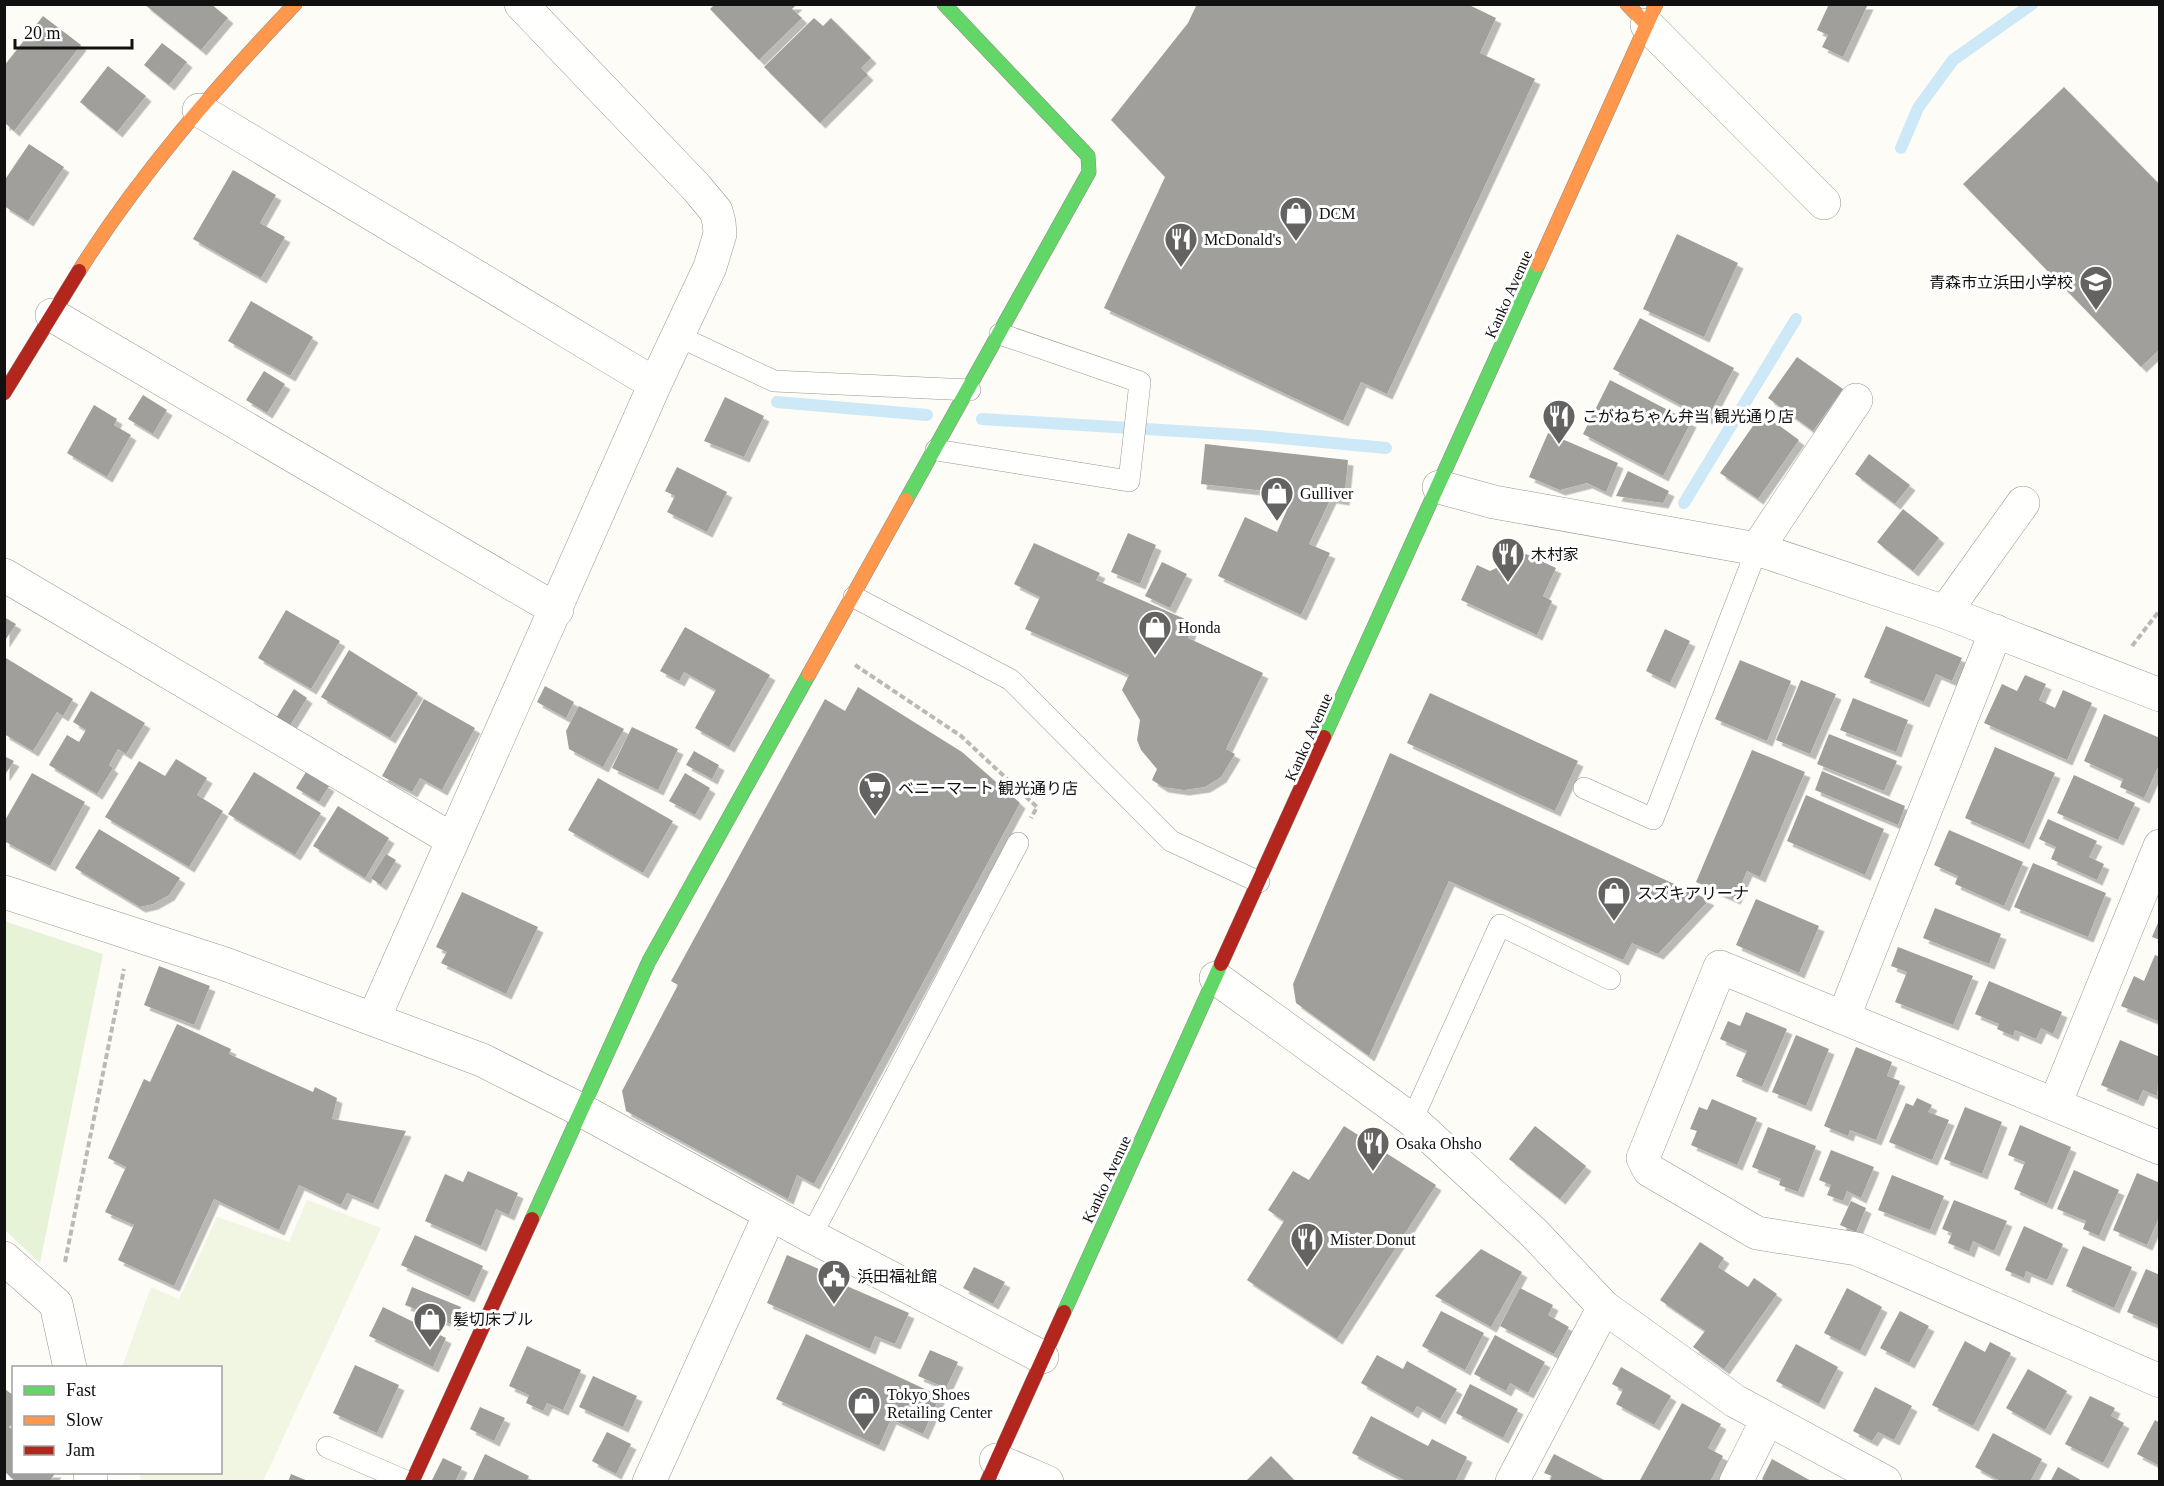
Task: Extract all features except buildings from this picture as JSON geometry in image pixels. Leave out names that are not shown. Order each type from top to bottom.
[{"type":"main road","points":[[4,393],[109,225],[199,110],[295,4]]},
{"type":"main road","points":[[410,1482],[649,961],[707,854],[970,390],[1089,172],[1088,156],[944,4]]},
{"type":"main road","name":"Kanko Avenue","points":[[992,1471],[1440,487],[1643,11]]},
{"type":"street","points":[[374,1018],[718,246],[720,234],[716,211],[696,187],[521,4]]},
{"type":"street","points":[[1643,11],[1824,203]]},
{"type":"street","points":[[199,110],[655,384]]},
{"type":"street","points":[[52,315],[557,610]]},
{"type":"street","points":[[1757,549],[1856,400]]},
{"type":"street","points":[[1440,487],[1494,502],[1757,549],[1945,612],[2119,677],[2160,695]]},
{"type":"street","points":[[1945,612],[2023,503]]},
{"type":"street","points":[[4,575],[453,840]]},
{"type":"street","points":[[1844,1016],[1996,632]]},
{"type":"street","points":[[2055,1104],[2160,846]]},
{"type":"street","points":[[4,892],[134,933],[374,1018],[482,1060],[581,1110],[811,1236],[1042,1357]]},
{"type":"street","points":[[2160,1148],[1844,1016],[1720,967],[1643,1158],[1649,1170],[1757,1233],[1857,1249],[2160,1381]]},
{"type":"street","points":[[1216,978],[1412,1120],[1534,1233],[1604,1307],[1708,1383],[1767,1420],[1885,1482]]},
{"type":"street","points":[[649,1482],[770,1214]]},
{"type":"street","points":[[4,1258],[56,1304],[70,1366]]},
{"type":"street","points":[[1512,1482],[1604,1307]]},
{"type":"street","points":[[1736,1482],[1767,1420]]},
{"type":"street","points":[[992,1471],[1047,1482]]},
{"type":"lane","points":[[936,450],[1129,481],[1140,382],[1000,334]]},
{"type":"lane","points":[[678,336],[774,381],[970,390]]},
{"type":"lane","points":[[1584,788],[1653,819],[1757,549]]},
{"type":"lane","points":[[854,597],[1011,680],[1171,841],[1259,882]]},
{"type":"lane","points":[[811,1236],[1018,843]]},
{"type":"lane","points":[[1412,1120],[1500,925],[1610,979]]},
{"type":"lane","points":[[327,1447],[410,1482]]},
{"type":"path","points":[[2119,677],[2135,640],[2160,610]]},
{"type":"path","points":[[826,645],[961,736],[1037,807],[1018,843]]},
{"type":"path","points":[[56,1304],[134,933]]},
{"type":"green space","points":[[4,921],[103,954],[40,1263],[5,1230]]},
{"type":"green space","points":[[307,1200],[381,1228],[263,1481],[141,1481],[139,1474],[222,1474],[222,1366],[122,1366],[151,1287],[179,1299],[217,1217],[289,1242]]},
{"type":"waterway","points":[[1901,148],[1918,108],[1953,60],[2032,4]]},
{"type":"waterway","points":[[1684,503],[1796,319]]},
{"type":"waterway","points":[[777,402],[927,415]]},
{"type":"waterway","points":[[982,419],[1259,436],[1386,448]]},
{"type":"traffic: fast","points":[[906,500],[1089,172],[1088,156],[944,4]]},
{"type":"traffic: fast","points":[[1324,737],[1538,265]]},
{"type":"traffic: fast","points":[[532,1219],[649,961],[809,674]]},
{"type":"traffic: fast","points":[[1064,1312],[1221,964]]},
{"type":"traffic: slow","points":[[79,271],[127,200],[180,132],[295,4]]},
{"type":"traffic: slow","points":[[1627,4],[1647,25]]},
{"type":"traffic: slow","points":[[1538,265],[1656,4]]},
{"type":"traffic: slow","points":[[809,674],[906,500]]},
{"type":"traffic: jam","points":[[4,393],[79,271]]},
{"type":"traffic: jam","points":[[1221,964],[1324,737]]},
{"type":"traffic: jam","points":[[412,1482],[532,1219]]},
{"type":"traffic: jam","points":[[987,1482],[1064,1312]]},
{"type":"place","name":"DCM","points":[[1296,242]]},
{"type":"place","name":"McDonald's","points":[[1181,268]]},
{"type":"place","name":"青森市立浜田小学校","points":[[2096,311]]},
{"type":"place","name":"こがねちゃん弁当 観光通り店","points":[[1559,445]]},
{"type":"place","name":"Gulliver","points":[[1277,522]]},
{"type":"place","name":"木村家","points":[[1508,583]]},
{"type":"place","name":"Honda","points":[[1155,656]]},
{"type":"place","name":"ベニーマート 観光通り店","points":[[875,817]]},
{"type":"place","name":"スズキアリーナ","points":[[1614,922]]},
{"type":"place","name":"Osaka Ohsho","points":[[1373,1172]]},
{"type":"place","name":"Mister Donut","points":[[1307,1268]]},
{"type":"place","name":"浜田福祉館","points":[[834,1305]]},
{"type":"place","name":"髪切床ブル","points":[[430,1348]]},
{"type":"place","name":"Tokyo Shoes Retailing Center","points":[[864,1432]]}]
